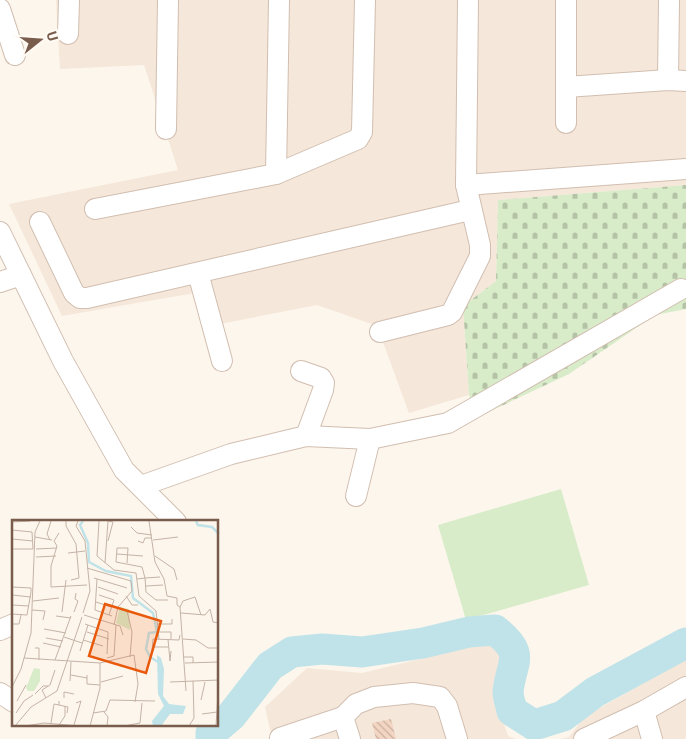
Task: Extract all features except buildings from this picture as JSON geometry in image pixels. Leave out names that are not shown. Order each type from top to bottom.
[{"type":"street","points":[[68,34],[69,0]]},
{"type":"street","points":[[166,129],[168,0]]},
{"type":"street","points":[[276,174],[278,0]]},
{"type":"street","points":[[95,209],[276,174],[358,139],[362,132],[365,0]]},
{"type":"street","points":[[380,332],[444,316],[452,312],[480,256],[480,245],[470,210],[466,185],[468,0]]},
{"type":"street","points":[[566,0],[566,123]]},
{"type":"street","points":[[566,87],[677,81],[669,0]]},
{"type":"street","points":[[0,9],[15,55]]},
{"type":"street","points":[[466,185],[686,169]]},
{"type":"street","points":[[40,222],[74,293],[80,298],[198,273],[470,210]]},
{"type":"street","points":[[0,232],[63,361],[104,437],[124,470],[174,520]]},
{"type":"street","points":[[198,273],[222,361]]},
{"type":"street","points":[[0,282],[21,275]]},
{"type":"street","points":[[141,486],[231,454],[306,436],[370,438],[448,424],[578,351],[681,289]]},
{"type":"street","points":[[301,371],[321,378],[324,382],[323,390],[306,436]]},
{"type":"street","points":[[356,496],[370,438]]},
{"type":"street","points":[[0,630],[12,625]]},
{"type":"street","points":[[584,739],[644,711],[686,687]]},
{"type":"street","points":[[0,693],[12,701]]},
{"type":"street","points":[[280,738],[343,717],[356,704],[374,697],[413,693],[431,694],[440,697],[447,706],[457,739]]},
{"type":"street","points":[[644,711],[652,739]]},
{"type":"street","points":[[343,717],[350,739]]},
{"type":"shaded area","points":[[56,0],[686,0],[686,185],[498,200],[496,281],[463,306],[469,395],[409,413],[377,326],[317,305],[220,324],[212,290],[62,316],[9,204],[178,170],[144,65],[60,69]]},
{"type":"shaded area","points":[[486,643],[507,655],[497,702],[508,736],[516,739],[272,739],[265,707],[307,668],[362,673]]},
{"type":"shaded area","points":[[686,659],[686,739],[560,739],[569,737],[584,717]]},
{"type":"green space","points":[[686,185],[686,309],[655,315],[569,374],[476,418],[469,395],[463,306],[496,281],[498,200]]},
{"type":"green space","points":[[561,489],[589,585],[466,620],[438,525]]},
{"type":"waterway","points":[[211,739],[211,733],[231,716],[270,666],[292,652],[322,649],[362,652],[423,643],[469,632],[495,630],[505,639],[514,652],[515,659],[508,692],[512,711],[534,725],[563,716],[595,692],[686,643]]}]
